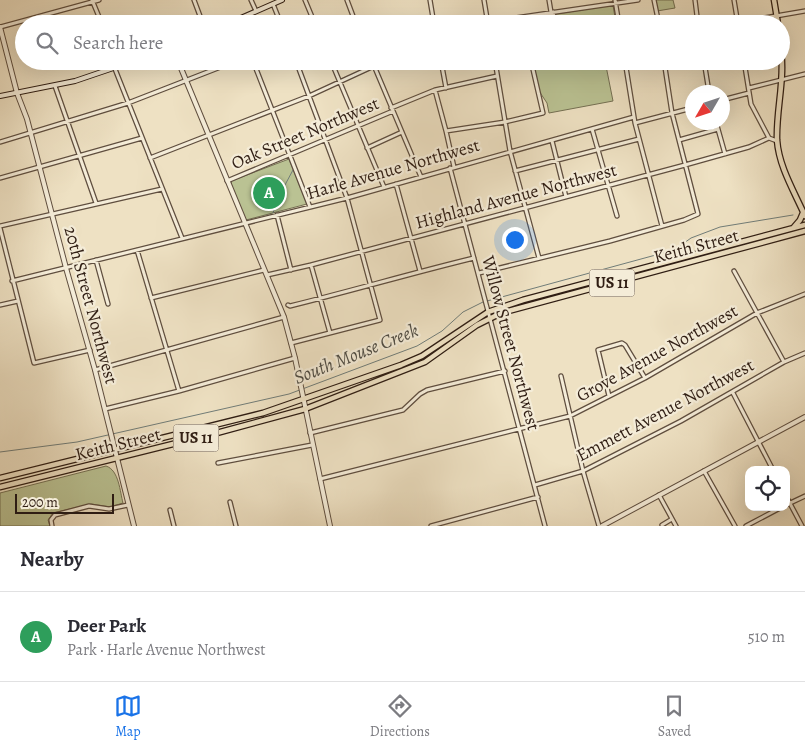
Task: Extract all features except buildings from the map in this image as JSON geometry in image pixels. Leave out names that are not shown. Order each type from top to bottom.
[{"type":"main road","points":[[774,0],[777,15]]},
{"type":"main road","points":[[781,70],[777,141],[784,171],[804,213],[792,228]]},
{"type":"main road","name":"Keith Street","points":[[0,479],[262,413],[422,356],[488,312],[601,278],[805,225]]},
{"type":"main road","name":"Keith Street","points":[[1,487],[117,459],[305,409],[425,362],[477,325],[501,313],[805,232]]},
{"type":"main road","points":[[713,249],[715,255]]},
{"type":"main road","points":[[601,278],[603,285]]},
{"type":"main road","points":[[262,413],[274,418]]},
{"type":"main road","points":[[155,440],[165,440],[171,445]]},
{"type":"main road","points":[[0,479],[1,487]]},
{"type":"street","points":[[46,15],[99,0]]},
{"type":"street","points":[[194,0],[200,15]]},
{"type":"street","points":[[251,0],[256,11]]},
{"type":"street","points":[[249,15],[282,0]]},
{"type":"street","points":[[306,0],[312,15]]},
{"type":"street","points":[[346,0],[352,15]]},
{"type":"street","points":[[430,0],[432,15]]},
{"type":"street","points":[[484,0],[487,15]]},
{"type":"street","points":[[549,0],[553,15]]},
{"type":"street","points":[[535,15],[638,0]]},
{"type":"street","points":[[654,0],[657,15]]},
{"type":"street","points":[[694,0],[696,15]]},
{"type":"street","points":[[734,0],[737,15]]},
{"type":"street","points":[[92,1],[98,15]]},
{"type":"street","points":[[615,2],[617,15]]},
{"type":"street","points":[[273,4],[277,15]]},
{"type":"street","points":[[783,15],[805,11]]},
{"type":"street","points":[[0,29],[15,24]]},
{"type":"street","name":"20th Street Northwest","points":[[0,29],[90,350],[134,526]]},
{"type":"street","points":[[0,96],[55,86],[110,70]]},
{"type":"street","points":[[118,70],[128,103],[182,238]]},
{"type":"street","points":[[181,70],[284,316],[295,358],[330,526]]},
{"type":"street","points":[[0,142],[128,103],[212,70]]},
{"type":"street","points":[[257,70],[310,207]]},
{"type":"street","points":[[291,343],[380,320],[347,198],[300,70]]},
{"type":"street","points":[[334,70],[384,188]]},
{"type":"street","points":[[150,158],[310,96],[366,70]]},
{"type":"street","points":[[376,70],[421,177]]},
{"type":"street","points":[[443,70],[446,88]]},
{"type":"street","points":[[496,70],[510,151],[540,258]]},
{"type":"street","points":[[446,131],[504,122],[543,113],[533,70]]},
{"type":"street","points":[[626,70],[635,123],[662,226]]},
{"type":"street","points":[[478,273],[662,226],[698,214],[672,113],[665,70]]},
{"type":"street","points":[[706,70],[709,85]]},
{"type":"street","points":[[745,70],[753,109],[769,138],[777,141]]},
{"type":"street","points":[[748,88],[805,74]]},
{"type":"street","name":"Oak Street Northwest","points":[[227,181],[358,126],[435,90],[497,76]]},
{"type":"street","points":[[55,86],[96,203]]},
{"type":"street","name":"Willow Street Northwest","points":[[435,90],[446,131],[465,224],[545,526]]},
{"type":"street","points":[[730,98],[749,93]]},
{"type":"street","points":[[635,123],[685,110]]},
{"type":"street","name":"Harle Avenue Northwest","points":[[12,282],[245,222],[347,198],[634,117]]},
{"type":"street","points":[[592,129],[617,216]]},
{"type":"street","points":[[679,140],[714,130]]},
{"type":"street","points":[[718,130],[724,154]]},
{"type":"street","points":[[367,148],[402,132]]},
{"type":"street","points":[[0,178],[142,138]]},
{"type":"street","name":"Highland Avenue Northwest","points":[[267,275],[311,265],[685,165],[749,147],[769,138]]},
{"type":"street","points":[[516,171],[639,139]]},
{"type":"street","points":[[552,140],[566,197]]},
{"type":"street","points":[[396,184],[420,271]]},
{"type":"street","points":[[90,350],[34,362],[12,282],[0,227],[51,213],[162,189]]},
{"type":"street","points":[[277,215],[290,270]]},
{"type":"street","points":[[137,250],[179,391]]},
{"type":"street","points":[[288,305],[320,299],[474,258]]},
{"type":"street","points":[[96,260],[108,304]]},
{"type":"street","points":[[311,265],[330,333]]},
{"type":"street","points":[[152,298],[265,269]]},
{"type":"street","points":[[734,271],[784,362]]},
{"type":"street","name":"Grove Avenue Northwest","points":[[320,479],[570,416],[645,378],[757,313],[805,294]]},
{"type":"street","points":[[0,305],[18,301]]},
{"type":"street","points":[[95,370],[284,316]]},
{"type":"street","points":[[609,396],[598,350],[622,343],[645,378]]},
{"type":"street","name":"Emmett Avenue Northwest","points":[[535,485],[583,471],[732,392],[784,362],[805,354]]},
{"type":"street","points":[[105,409],[179,391],[295,358]]},
{"type":"street","points":[[401,365],[403,371]]},
{"type":"street","points":[[310,433],[403,410],[427,390],[505,371]]},
{"type":"street","points":[[561,376],[583,471],[600,526],[609,524],[805,417]]},
{"type":"street","points":[[732,392],[770,466]]},
{"type":"street","points":[[211,426],[213,434]]},
{"type":"street","points":[[218,463],[312,445]]},
{"type":"street","points":[[704,471],[735,526]]},
{"type":"street","points":[[659,495],[676,526]]},
{"type":"street","points":[[790,503],[805,496]]},
{"type":"street","points":[[431,526],[538,497]]},
{"type":"street","points":[[230,502],[236,526]]},
{"type":"street","points":[[52,526],[51,520],[55,515],[89,506],[109,509],[128,505]]},
{"type":"street","points":[[790,507],[802,526]]},
{"type":"street","points":[[170,510],[174,526]]},
{"type":"street","points":[[746,526],[774,511]]},
{"type":"street","points":[[662,525],[672,519]]},
{"type":"green space","points":[[654,0],[673,0],[675,8],[657,11]]},
{"type":"green space","points":[[613,5],[615,15],[556,15]]},
{"type":"green space","points":[[535,70],[607,70],[613,101],[549,113],[547,103],[539,91]]},
{"type":"green space","points":[[289,159],[307,204],[246,220],[232,188],[231,181]]},
{"type":"green space","points":[[106,466],[114,472],[123,503],[110,507],[91,504],[53,513],[48,520],[50,526],[0,526],[0,493]]},
{"type":"waterway","points":[[273,213],[278,198],[293,170]]},
{"type":"waterway","name":"South Mouse Creek","points":[[487,301],[663,253],[680,246],[691,238],[720,227],[793,215]]},
{"type":"waterway","name":"South Mouse Creek","points":[[0,452],[77,442],[289,394],[417,346],[442,331],[463,312],[483,302]]},
{"type":"place","name":"Deer Park","points":[[269,193]]}]
